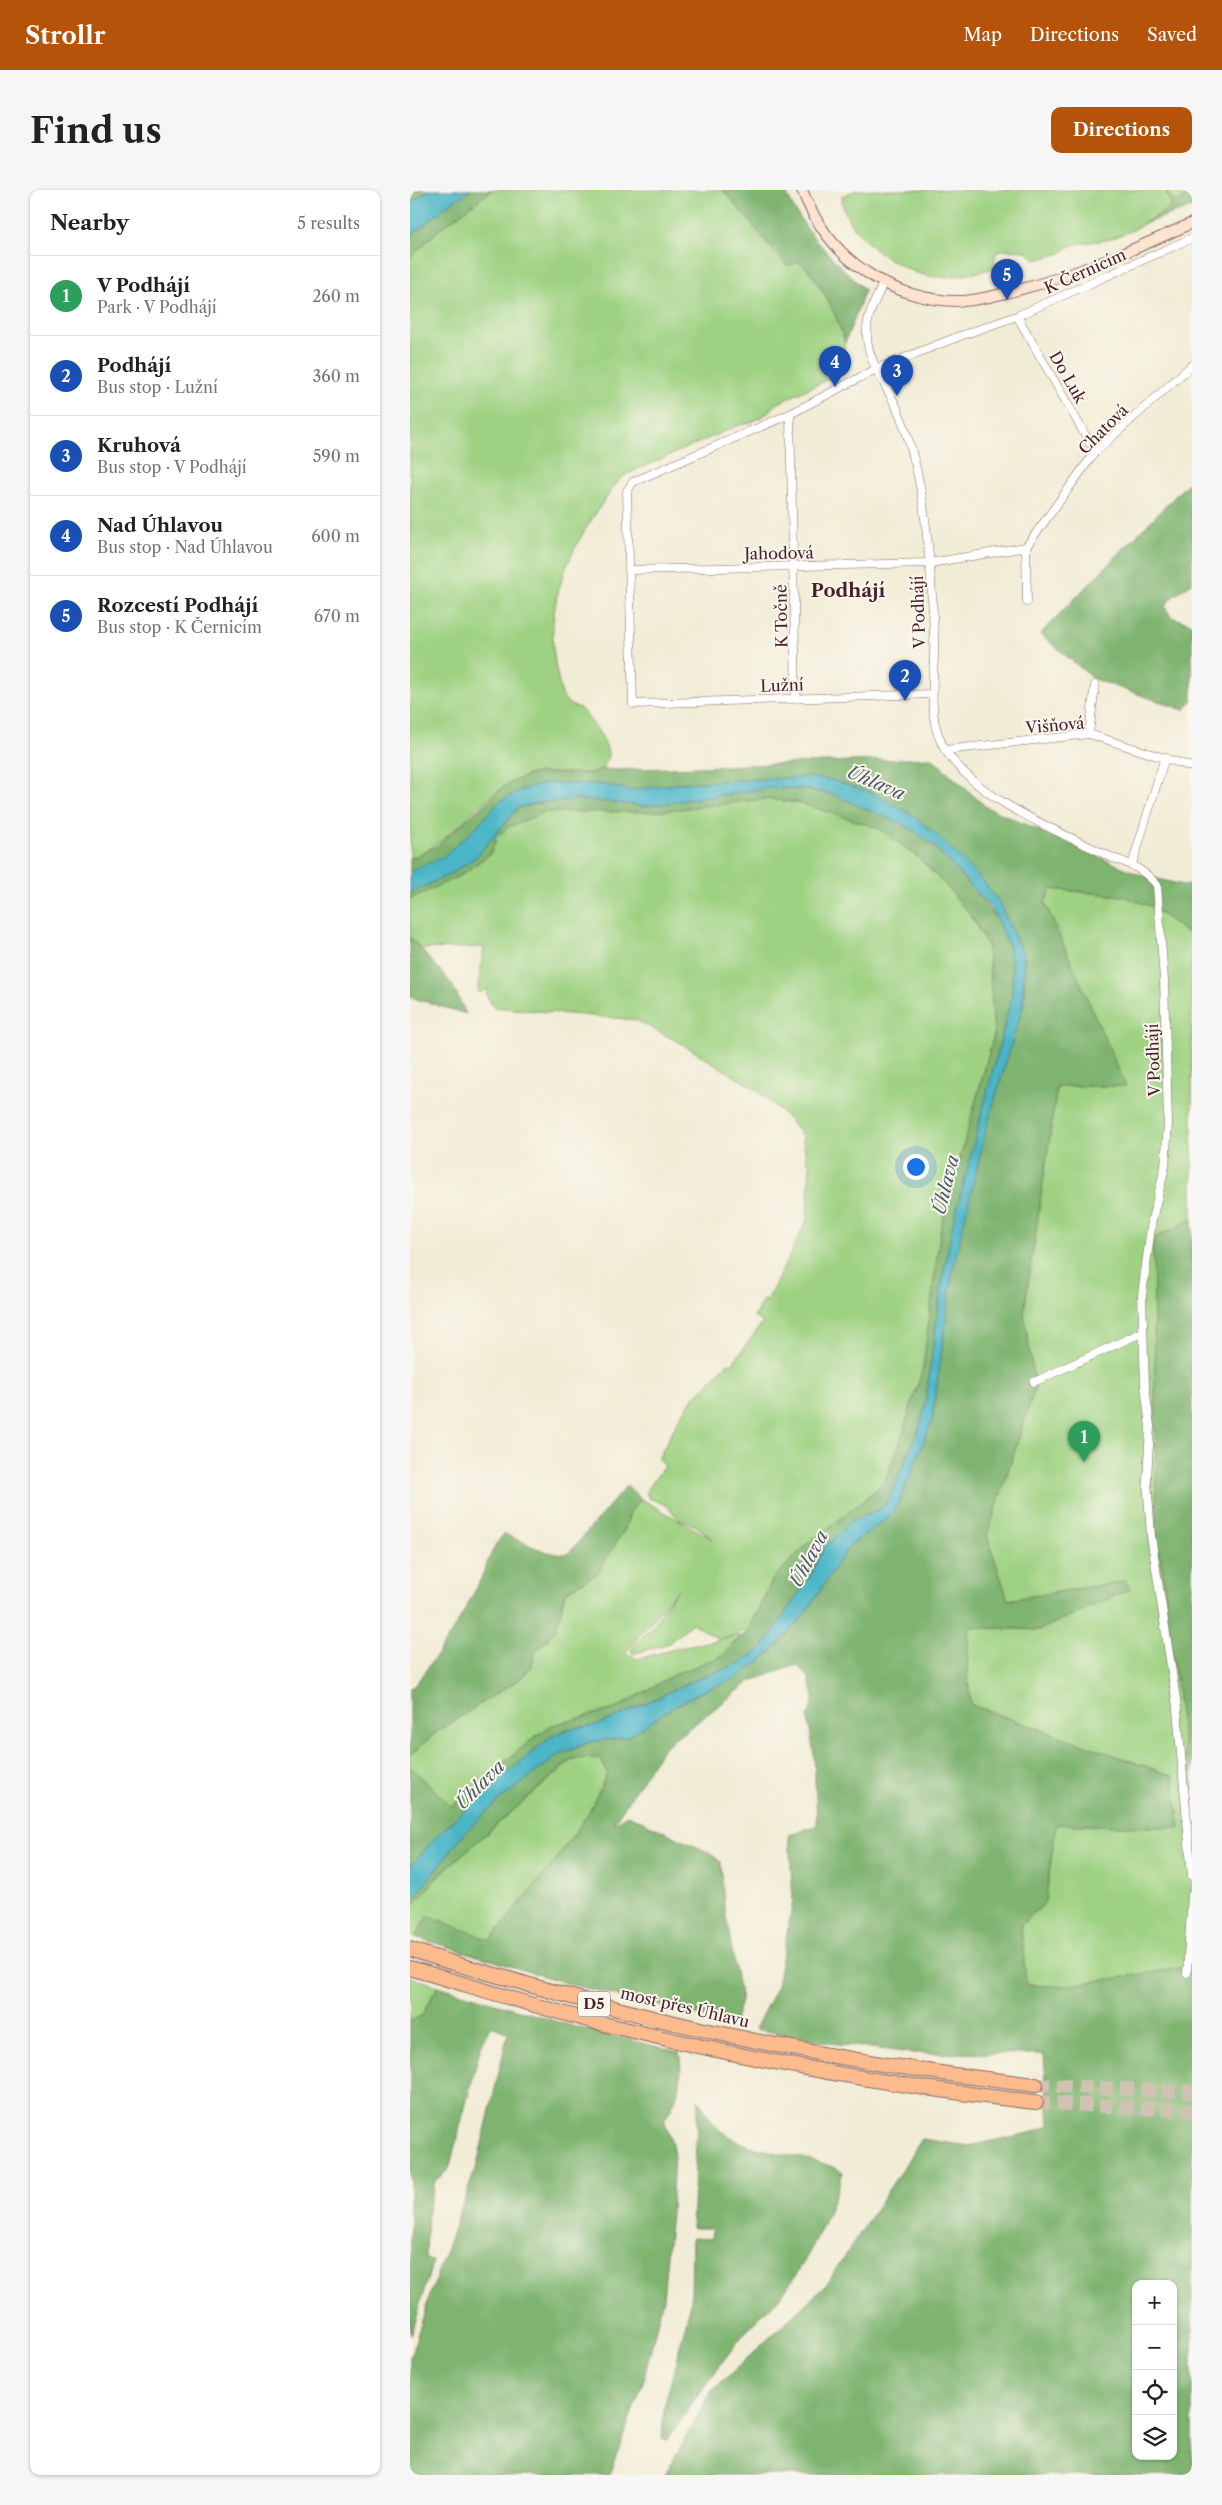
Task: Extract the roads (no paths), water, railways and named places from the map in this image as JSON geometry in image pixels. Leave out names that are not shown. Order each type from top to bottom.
[{"type":"highway","name":"most přes Úhlavu","points":[[410,1949],[598,2005],[781,2046],[879,2064],[1036,2085]]},
{"type":"highway","name":"D5","points":[[410,1968],[594,2021],[778,2063],[879,2081],[1036,2102]]},
{"type":"street","points":[[802,190],[809,209],[827,236],[852,263],[883,283],[931,298],[953,301],[974,300],[1062,278],[1192,223]]},
{"type":"street","name":"K Černicím","points":[[632,704],[627,491],[633,482],[790,414],[876,369],[1017,316],[1192,238]]},
{"type":"street","name":"V Podhájí","points":[[883,283],[867,328],[869,350],[876,369],[899,412],[920,485],[930,563],[934,639],[932,694],[937,729],[945,750],[964,774],[988,793],[1113,858],[1147,873],[1157,885],[1164,980],[1168,1123],[1165,1167],[1152,1220],[1142,1295],[1145,1386],[1150,1427],[1147,1480],[1151,1536],[1176,1699],[1192,1876]]},
{"type":"street","name":"Do Luk","points":[[1017,316],[1095,452]]},
{"type":"street","name":"Chatová","points":[[1026,547],[1095,452],[1192,365]]},
{"type":"street","name":"K Točně","points":[[790,414],[796,698]]},
{"type":"street","points":[[1026,547],[1028,602]]},
{"type":"street","name":"Jahodová","points":[[629,570],[930,563],[1026,547]]},
{"type":"street","points":[[1089,734],[1096,685]]},
{"type":"street","name":"Lužní","points":[[632,704],[932,694]]},
{"type":"street","name":"Višňová","points":[[945,750],[1089,734],[1192,767]]},
{"type":"street","points":[[1132,865],[1165,757]]},
{"type":"street","points":[[1034,1382],[1143,1332]]},
{"type":"street","points":[[1187,1972],[1192,1895]]},
{"type":"water","points":[[429,190],[471,190],[449,204],[410,236],[410,203]]},
{"type":"water","points":[[808,777],[833,780],[872,793],[911,814],[935,833],[982,880],[998,901],[1024,957],[1023,1006],[988,1122],[953,1269],[932,1421],[898,1505],[889,1517],[849,1546],[806,1612],[776,1647],[735,1679],[696,1694],[628,1737],[590,1742],[560,1754],[501,1799],[467,1830],[410,1903],[410,1867],[437,1836],[479,1796],[551,1737],[568,1729],[597,1725],[615,1718],[688,1683],[744,1661],[763,1647],[812,1573],[824,1548],[852,1520],[881,1509],[890,1496],[919,1429],[925,1406],[942,1281],[952,1228],[1012,996],[1013,970],[1008,944],[992,909],[933,845],[910,828],[832,794],[803,789],[770,788],[645,806],[576,799],[536,803],[518,808],[477,856],[451,874],[410,893],[410,871],[443,857],[476,827],[499,802],[520,790],[545,783],[598,784],[631,790],[682,783]]},
{"type":"tunnel","points":[[1036,2085],[1192,2092]]},
{"type":"tunnel","points":[[1036,2102],[1192,2111]]},
{"type":"place","name":"Rozcestí Podhájí","points":[[1007,300]]},
{"type":"place","name":"Nad Úhlavou","points":[[835,387]]},
{"type":"place","name":"Kruhová","points":[[897,396]]},
{"type":"place","name":"Podhájí","points":[[905,701]]},
{"type":"place","name":"V Podhájí","points":[[1084,1462]]},
{"type":"district","name":"Podhájí","points":[[848,590]]},
{"type":"water label","name":"Úhlava","points":[[876,783]]},
{"type":"water label","name":"Úhlava","points":[[946,1185]]},
{"type":"water label","name":"Úhlava","points":[[809,1559]]},
{"type":"water label","name":"Úhlava","points":[[480,1785]]}]
